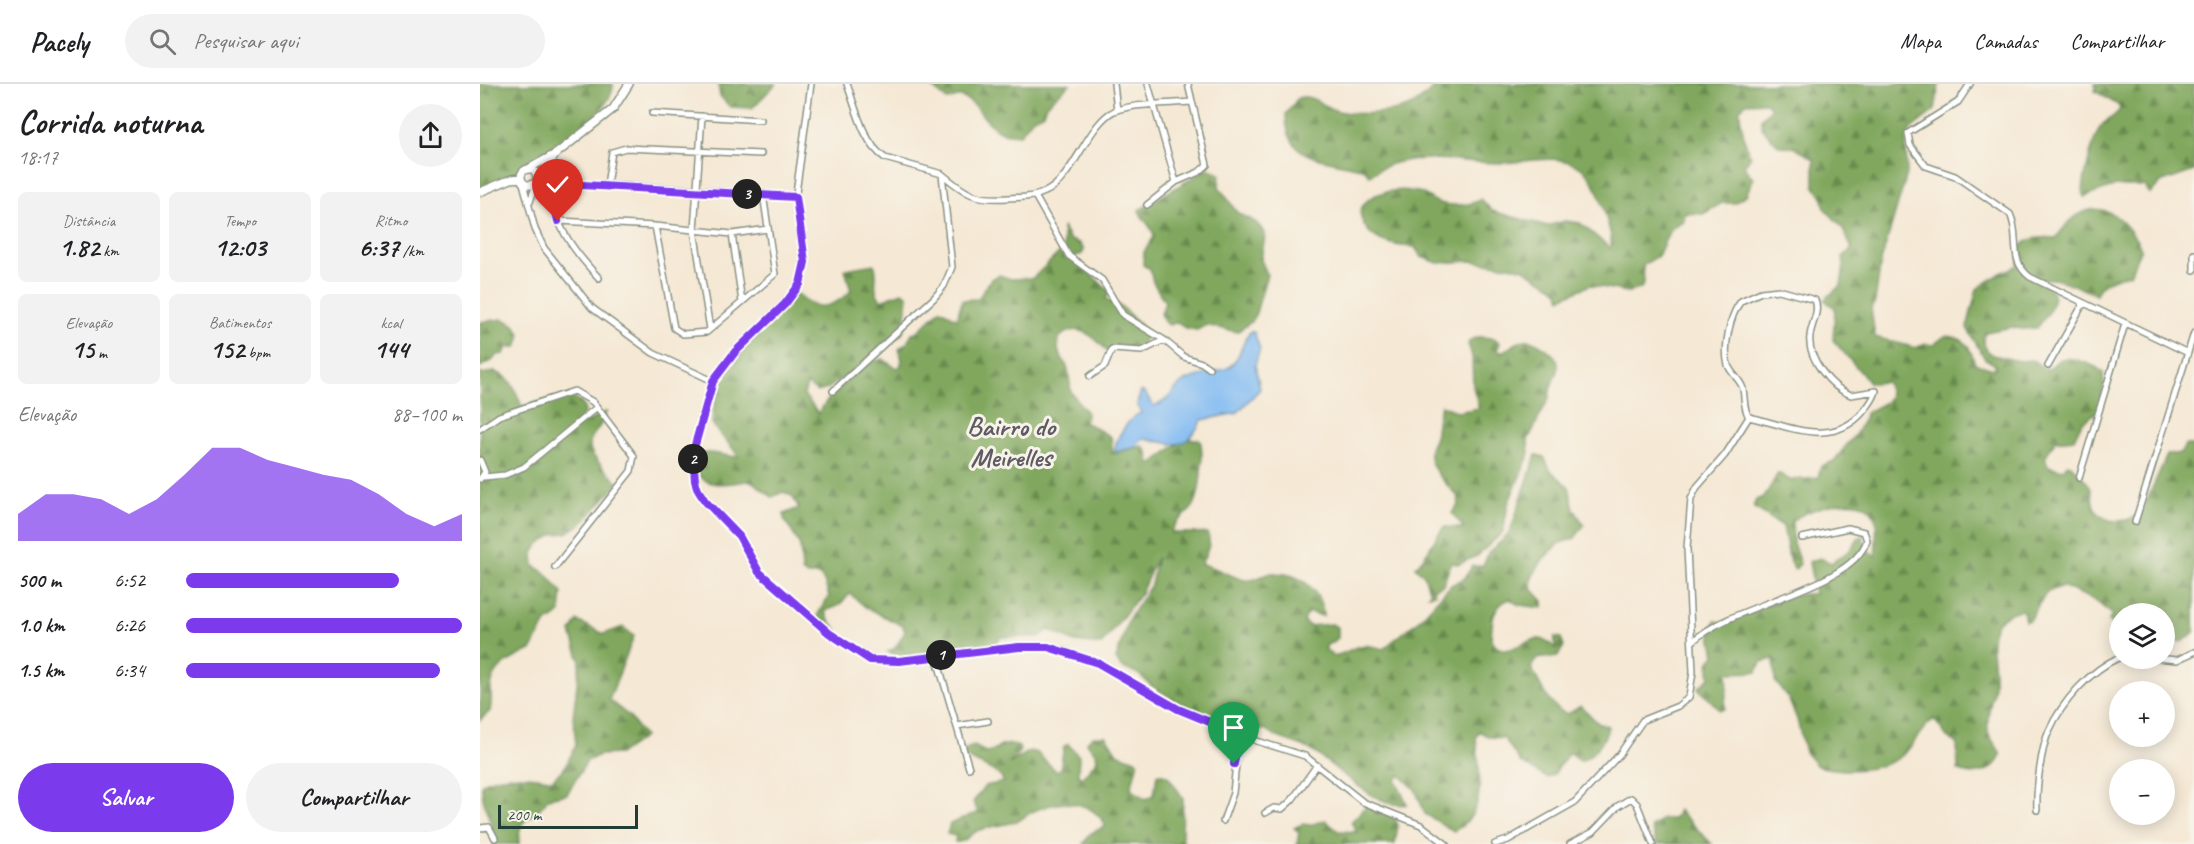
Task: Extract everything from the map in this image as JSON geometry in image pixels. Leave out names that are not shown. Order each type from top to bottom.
[{"type":"street","points":[[629,84],[613,109],[557,153],[528,169],[522,180],[530,202],[535,229],[544,248],[592,308],[652,352],[713,381]]},
{"type":"street","points":[[811,84],[796,197],[805,262],[800,284],[785,304],[735,352],[713,381],[693,452],[695,481],[705,501],[739,536],[759,572],[829,633],[870,660],[891,662],[1019,647],[1048,647],[1063,650],[1098,663],[1178,709],[1239,734],[1305,756],[1344,790],[1362,802],[1420,825],[1446,844]]},
{"type":"street","points":[[847,84],[871,144],[878,153],[885,158],[942,174],[976,198],[1035,196],[1053,187],[1100,123],[1117,110],[1191,102]]},
{"type":"street","points":[[1113,84],[1117,110]]},
{"type":"street","points":[[1149,84],[1176,182]]},
{"type":"street","points":[[1147,205],[1176,182],[1199,172],[1207,165],[1188,84]]},
{"type":"street","points":[[1970,84],[1958,102],[1910,129],[1908,141],[1926,166],[1954,176],[2012,217],[2014,251],[2021,269],[2030,277],[2188,352]]},
{"type":"street","points":[[652,113],[761,120]]},
{"type":"street","points":[[702,116],[694,230],[710,329]]},
{"type":"street","points":[[607,185],[609,158],[612,152],[618,150],[761,154]]},
{"type":"street","points":[[480,192],[511,179],[522,180],[529,186],[537,180],[557,153]]},
{"type":"street","points":[[528,169],[534,171],[537,180],[530,202]]},
{"type":"street","points":[[833,391],[934,298],[950,274],[951,245],[942,174]]},
{"type":"street","points":[[537,180],[551,188],[607,185],[796,197]]},
{"type":"street","points":[[558,186],[556,212],[558,221],[589,270],[599,278]]},
{"type":"street","points":[[655,226],[674,328],[683,334],[697,334],[710,329],[775,274],[763,195]]},
{"type":"street","points":[[1035,196],[1073,261],[1102,280],[1124,315],[1164,340],[1184,357],[1209,368]]},
{"type":"street","points":[[558,221],[655,226],[732,234],[768,229]]},
{"type":"street","points":[[732,234],[742,302]]},
{"type":"street","points":[[2194,254],[2194,270]]},
{"type":"street","points":[[1779,290],[1811,297],[1817,308],[1810,346],[1820,368],[1846,393],[1855,395],[1873,390],[1876,394],[1851,423],[1824,434],[1749,417],[1744,406],[1743,388],[1731,370],[1727,357],[1736,307],[1750,296],[1779,290]]},
{"type":"street","points":[[2048,366],[2083,304]]},
{"type":"street","points":[[2079,478],[2125,324]]},
{"type":"street","points":[[2135,522],[2194,333]]},
{"type":"street","points":[[1090,376],[1105,366],[1112,349],[1142,351],[1164,340]]},
{"type":"street","points":[[480,429],[499,416],[570,392],[579,392],[597,407],[631,451],[635,464],[555,567]]},
{"type":"street","points":[[481,463],[482,478],[499,476],[524,467],[597,407]]},
{"type":"street","points":[[1495,844],[1508,840],[1575,802],[1619,755],[1643,720],[1685,702],[1693,682],[1687,548],[1691,499],[1697,487],[1725,455],[1749,417]]},
{"type":"street","points":[[481,463],[499,476]]},
{"type":"street","points":[[1692,642],[1704,631],[1746,609],[1826,580],[1857,557],[1867,540],[1864,532],[1848,528],[1802,538]]},
{"type":"street","points":[[2175,660],[2194,652]]},
{"type":"street","points":[[936,656],[969,768]]},
{"type":"street","points":[[2037,810],[2048,732],[2084,683],[2109,662]]},
{"type":"street","points":[[957,726],[988,721]]},
{"type":"street","points":[[1223,821],[1233,793],[1239,734]]},
{"type":"street","points":[[1265,813],[1274,808],[1282,809],[1292,800],[1317,765]]},
{"type":"street","points":[[1570,844],[1593,832],[1618,806],[1631,798],[1637,804],[1653,844]]},
{"type":"street","points":[[480,828],[489,827],[495,838]]},
{"type":"green space","points":[[480,84],[613,84],[609,98],[598,113],[580,129],[536,160],[480,191]]},
{"type":"green space","points":[[718,84],[776,84],[752,108],[730,107],[720,96]]},
{"type":"green space","points":[[928,84],[1070,84],[1046,105],[1043,114],[1033,118],[1020,134],[1009,134],[992,126],[968,101],[959,97],[947,100]]},
{"type":"green space","points":[[1439,84],[1939,84],[1935,110],[1911,129],[1906,139],[1907,174],[1881,261],[1875,302],[1871,308],[1875,337],[1916,348],[1924,344],[1933,345],[1945,336],[1958,338],[1969,347],[1975,364],[1994,369],[1996,365],[1985,359],[1967,328],[1977,289],[2001,273],[2017,266],[2019,251],[2025,242],[2035,238],[2056,238],[2079,214],[2090,210],[2101,210],[2112,214],[2122,222],[2141,248],[2130,274],[2106,282],[2096,294],[2064,282],[2045,279],[2043,281],[2054,297],[2049,312],[2037,328],[2013,327],[1986,332],[1983,341],[1992,355],[2020,361],[2033,360],[2047,370],[2059,360],[2070,359],[2094,366],[2103,372],[2104,386],[2096,413],[2082,422],[2074,439],[2055,441],[2047,453],[2046,462],[2048,466],[2063,470],[2067,464],[2071,465],[2088,484],[2094,507],[2106,519],[2125,520],[2142,511],[2167,455],[2181,453],[2185,445],[2194,445],[2194,632],[2184,641],[2175,642],[2175,603],[2109,603],[2109,612],[2094,600],[2062,586],[2046,593],[2029,620],[2025,621],[2023,611],[2020,610],[2007,615],[1998,621],[1992,639],[1994,684],[1988,724],[1990,736],[2001,755],[1994,766],[1977,773],[1958,770],[1957,743],[1947,737],[1934,719],[1904,754],[1884,765],[1850,770],[1817,766],[1805,752],[1797,719],[1788,698],[1775,681],[1774,659],[1761,662],[1757,672],[1727,673],[1725,709],[1720,710],[1698,688],[1710,677],[1708,663],[1715,655],[1711,634],[1715,621],[1730,623],[1771,603],[1795,596],[1815,594],[1809,562],[1820,558],[1831,563],[1850,550],[1859,537],[1863,536],[1866,549],[1876,556],[1875,518],[1869,509],[1861,504],[1837,504],[1824,507],[1792,520],[1793,543],[1800,564],[1795,569],[1790,563],[1783,526],[1753,507],[1756,500],[1765,496],[1778,473],[1790,480],[1818,478],[1821,466],[1834,461],[1857,432],[1867,412],[1886,402],[1890,396],[1887,382],[1870,383],[1833,340],[1835,308],[1824,300],[1841,285],[1843,256],[1852,249],[1842,227],[1825,209],[1823,199],[1814,185],[1814,159],[1794,147],[1779,146],[1762,128],[1761,119],[1771,108],[1766,102],[1746,103],[1740,109],[1740,113],[1745,141],[1751,156],[1744,166],[1753,179],[1746,195],[1734,203],[1722,203],[1703,214],[1685,213],[1684,220],[1670,230],[1658,256],[1643,265],[1644,284],[1640,289],[1628,292],[1590,285],[1561,298],[1558,290],[1522,268],[1472,261],[1438,263],[1421,257],[1415,247],[1380,240],[1367,230],[1360,212],[1369,199],[1376,195],[1402,190],[1418,192],[1439,203],[1449,205],[1461,205],[1481,199],[1492,211],[1547,226],[1565,221],[1580,223],[1610,248],[1610,233],[1600,197],[1590,177],[1581,168],[1561,160],[1550,159],[1495,163],[1430,159],[1397,162],[1370,176],[1364,169],[1311,156],[1293,142],[1288,130],[1286,114],[1298,98],[1312,98],[1332,109],[1351,113],[1388,112],[1420,100]]},
{"type":"green space","points":[[2095,84],[2194,84],[2194,171],[2160,183],[2150,194],[2145,186],[2116,186],[2084,197],[2086,172],[2095,139],[2102,125],[2120,109],[2118,105],[2095,91]]},
{"type":"green space","points":[[1208,168],[1220,174],[1219,188],[1236,211],[1258,224],[1265,235],[1261,260],[1267,274],[1256,313],[1251,322],[1237,332],[1206,325],[1197,330],[1185,328],[1178,322],[1169,325],[1164,322],[1161,314],[1165,302],[1153,282],[1150,269],[1143,265],[1144,252],[1154,237],[1139,210]]},
{"type":"green space","points":[[1062,227],[1070,240],[1079,243],[1084,250],[1082,254],[1072,257],[1110,292],[1106,299],[1122,307],[1147,332],[1139,352],[1119,345],[1107,351],[1085,332],[1072,330],[1059,338],[1058,350],[1068,369],[1071,392],[1087,413],[1085,422],[1111,437],[1113,453],[1143,446],[1148,453],[1150,464],[1179,443],[1193,439],[1200,440],[1202,464],[1198,495],[1192,508],[1177,522],[1171,533],[1207,533],[1209,545],[1201,564],[1234,577],[1248,580],[1272,573],[1282,573],[1307,584],[1318,598],[1323,616],[1308,612],[1304,621],[1309,626],[1332,624],[1338,628],[1338,638],[1326,646],[1326,650],[1333,656],[1365,645],[1383,649],[1418,621],[1451,585],[1465,578],[1472,566],[1483,566],[1489,552],[1506,537],[1512,526],[1536,455],[1544,457],[1550,470],[1569,487],[1574,509],[1584,525],[1575,538],[1560,543],[1543,559],[1532,577],[1531,588],[1543,601],[1543,608],[1519,605],[1510,599],[1504,602],[1494,615],[1491,639],[1496,646],[1507,650],[1539,639],[1550,643],[1555,648],[1555,637],[1561,638],[1564,646],[1558,656],[1536,659],[1531,668],[1546,695],[1556,707],[1568,714],[1581,706],[1598,723],[1608,726],[1605,736],[1594,751],[1580,761],[1569,752],[1555,773],[1547,778],[1521,763],[1504,738],[1489,737],[1479,731],[1476,739],[1480,778],[1477,803],[1472,815],[1453,831],[1425,814],[1415,789],[1400,775],[1396,780],[1407,804],[1394,804],[1381,800],[1355,784],[1307,748],[1280,738],[1265,729],[1255,731],[1208,716],[1161,692],[1136,673],[1121,667],[1116,659],[1129,618],[1151,585],[1157,557],[1141,593],[1101,645],[1075,642],[1049,630],[1039,637],[1001,637],[990,645],[962,645],[915,655],[897,654],[888,652],[895,648],[905,632],[903,626],[867,608],[850,594],[838,606],[825,611],[837,633],[823,625],[817,616],[829,596],[824,581],[819,575],[807,575],[802,571],[800,545],[784,519],[784,514],[799,508],[792,496],[783,492],[772,497],[751,481],[716,484],[703,479],[698,474],[697,464],[699,457],[703,454],[738,457],[712,423],[715,403],[731,367],[796,292],[810,304],[830,305],[851,291],[845,269],[874,264],[876,291],[881,300],[902,292],[908,296],[905,328],[901,335],[827,389],[817,392],[807,384],[804,395],[819,414],[837,391],[868,365],[883,359],[896,368],[900,367],[902,360],[899,349],[907,343],[912,333],[917,332],[941,309],[957,319],[962,300],[978,299],[991,279],[999,275],[1011,279],[1033,278],[1064,248]]},
{"type":"green space","points":[[503,319],[518,330],[519,342],[516,347],[507,347],[504,354],[497,355],[492,361],[480,367],[480,322]]},
{"type":"green space","points":[[1479,337],[1494,338],[1500,343],[1497,350],[1500,352],[1522,341],[1535,342],[1555,357],[1558,369],[1550,388],[1550,396],[1528,440],[1529,455],[1508,504],[1503,532],[1477,556],[1459,564],[1451,563],[1443,585],[1433,589],[1435,594],[1428,595],[1430,593],[1424,575],[1415,567],[1444,527],[1464,528],[1452,513],[1459,504],[1458,497],[1435,470],[1430,457],[1430,448],[1435,437],[1441,405],[1458,412],[1479,408],[1473,387],[1472,356],[1468,344],[1470,340]]},
{"type":"green space","points":[[495,372],[506,377],[515,390],[522,407],[558,398],[576,399],[582,404],[585,412],[573,429],[606,412],[592,437],[591,450],[593,456],[618,483],[585,521],[567,533],[554,534],[538,545],[533,553],[534,566],[545,572],[562,592],[560,613],[545,624],[532,649],[501,667],[496,673],[491,687],[490,711],[480,720],[480,374]]},
{"type":"green space","points":[[577,621],[604,634],[623,627],[634,636],[609,700],[629,716],[644,737],[620,754],[599,755],[587,761],[567,794],[548,798],[543,806],[524,822],[519,834],[519,844],[494,844],[494,836],[483,799],[482,784],[497,778],[516,776],[552,780],[565,767],[576,745],[573,717],[580,661],[571,632]]},
{"type":"green space","points":[[1093,736],[1106,736],[1117,753],[1138,761],[1131,789],[1146,799],[1154,795],[1157,774],[1169,777],[1183,798],[1182,837],[1184,844],[1083,844],[1091,833],[1106,826],[1100,817],[1083,806],[1064,803],[1044,807],[1014,822],[979,830],[962,841],[955,842],[956,836],[947,834],[950,824],[978,812],[973,802],[985,786],[1004,782],[992,770],[964,756],[965,749],[974,746],[988,753],[1003,746],[1015,745],[1020,751],[1009,764],[1030,751],[1037,753],[1056,771],[1060,769],[1064,747],[1068,744],[1079,756],[1078,774],[1082,778],[1097,760],[1096,753],[1086,743]]},
{"type":"green space","points":[[1366,806],[1395,818],[1398,825],[1395,844],[1297,844],[1299,832],[1294,828],[1302,824],[1310,825],[1325,820],[1338,831],[1357,832],[1351,822]]},
{"type":"green space","points":[[1678,810],[1712,844],[1657,844],[1651,827],[1662,819],[1674,819]]},
{"type":"water","points":[[1251,331],[1254,332],[1260,349],[1255,365],[1260,389],[1237,413],[1202,420],[1189,438],[1177,444],[1143,439],[1136,447],[1115,452],[1123,429],[1141,413],[1137,404],[1141,391],[1146,394],[1153,406],[1167,399],[1185,381],[1229,367],[1236,360]]},
{"type":"district","name":"Bairro do Meirelles","points":[[1011,442]]},
{"type":"route","points":[[558,221],[556,212],[558,186],[564,184],[796,197],[805,262],[800,284],[785,304],[735,352],[713,381],[693,452],[693,467],[698,490],[705,501],[739,536],[759,572],[829,633],[870,660],[899,661],[1019,647],[1048,647],[1098,663],[1178,709],[1239,734],[1234,764]]}]
